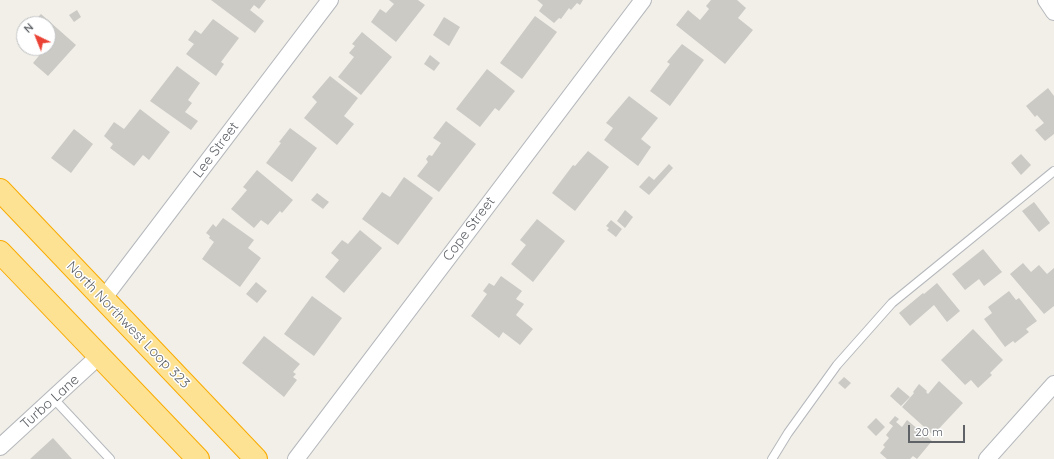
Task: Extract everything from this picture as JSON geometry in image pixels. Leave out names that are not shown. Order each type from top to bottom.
[{"type":"highway","name":"North Northwest Loop 323","points":[[0,190],[256,459]]},
{"type":"highway","points":[[0,252],[198,459]]},
{"type":"street","name":"Lee Street","points":[[103,299],[330,0]]},
{"type":"street","name":"Cope Street","points":[[296,459],[643,0]]},
{"type":"street","points":[[1046,0],[1054,12]]},
{"type":"street","name":"Turbo Lane","points":[[0,447],[99,356]]},
{"type":"street","points":[[987,459],[1054,384]]},
{"type":"lane","points":[[772,459],[837,365],[892,303],[1054,170]]},
{"type":"lane","points":[[54,398],[110,459]]},
{"type":"building","points":[[211,0],[266,0],[259,9],[254,5],[250,10],[264,21],[255,33]]},
{"type":"building","points":[[389,0],[418,0],[425,5],[396,42],[371,22],[380,9],[386,13],[394,4]]},
{"type":"building","points":[[537,0],[583,0],[580,5],[577,3],[571,10],[569,8],[561,19],[559,18],[554,23],[539,11],[543,5]]},
{"type":"building","points":[[711,0],[737,0],[746,8],[738,18],[753,30],[725,64],[676,25],[688,10],[700,20],[709,9],[706,6]]},
{"type":"building","points":[[77,10],[81,17],[74,22],[69,15]]},
{"type":"building","points":[[535,16],[557,32],[522,79],[500,63]]},
{"type":"building","points":[[444,17],[460,27],[449,46],[433,35]]},
{"type":"building","points":[[213,19],[239,38],[221,62],[224,64],[216,76],[186,54],[194,44],[188,40],[195,30],[201,34]]},
{"type":"building","points":[[56,27],[76,45],[48,76],[33,63],[39,56],[56,56]]},
{"type":"building","points":[[362,32],[392,57],[361,95],[338,77],[354,57],[349,53],[355,46],[352,44]]},
{"type":"building","points":[[682,44],[704,60],[670,106],[650,91],[670,64],[667,62]]},
{"type":"building","points":[[430,55],[440,63],[434,71],[424,64]]},
{"type":"building","points":[[177,66],[200,83],[188,100],[192,103],[185,112],[198,121],[191,130],[150,101]]},
{"type":"building","points":[[487,69],[515,91],[499,111],[495,108],[480,127],[456,109]]},
{"type":"building","points":[[330,76],[358,98],[344,116],[354,124],[337,145],[304,118],[317,102],[312,97]]},
{"type":"building","points":[[1048,88],[1054,96],[1054,134],[1045,141],[1035,130],[1044,123],[1037,115],[1035,117],[1026,106]]},
{"type":"building","points":[[629,96],[658,118],[641,139],[651,147],[638,166],[604,140],[613,128],[606,123]]},
{"type":"building","points":[[140,109],[170,132],[149,160],[143,155],[134,166],[110,148],[113,144],[104,136],[114,122],[124,129]]},
{"type":"building","points":[[446,121],[476,144],[439,192],[417,176],[428,162],[426,159],[429,155],[432,156],[441,143],[433,138]]},
{"type":"building","points":[[290,128],[317,148],[292,182],[266,163]]},
{"type":"building","points":[[74,129],[93,144],[71,173],[51,158]]},
{"type":"building","points":[[588,151],[609,167],[575,211],[552,193],[573,165],[575,166]]},
{"type":"building","points":[[1021,154],[1031,165],[1021,175],[1011,163]]},
{"type":"building","points":[[669,164],[673,168],[649,195],[639,187],[649,176],[654,180]]},
{"type":"building","points":[[257,170],[293,200],[282,213],[280,211],[268,225],[261,220],[254,228],[231,209],[247,190],[243,187]]},
{"type":"building","points":[[404,177],[433,198],[398,245],[362,219],[382,192],[390,197]]},
{"type":"building","points":[[317,193],[329,202],[323,209],[311,200]]},
{"type":"building","points":[[1034,202],[1050,223],[1039,232],[1022,211]]},
{"type":"building","points":[[625,210],[633,217],[625,228],[617,221]]},
{"type":"building","points":[[223,218],[254,240],[248,248],[261,258],[240,287],[202,259],[214,242],[206,233],[213,224],[216,227]]},
{"type":"building","points":[[537,219],[565,241],[533,282],[511,264],[526,245],[520,240]]},
{"type":"building","points":[[611,220],[622,229],[616,237],[607,230],[609,228],[606,226]]},
{"type":"building","points":[[360,230],[382,248],[344,293],[325,277],[339,260],[331,253],[342,240],[348,244]]},
{"type":"building","points":[[983,249],[1002,272],[984,286],[979,279],[965,290],[952,274]]},
{"type":"building","points":[[1023,263],[1031,272],[1039,265],[1047,274],[1054,268],[1054,306],[1044,314],[1010,274]]},
{"type":"building","points":[[501,276],[522,291],[516,299],[524,304],[516,315],[533,329],[520,345],[503,332],[499,338],[471,316],[487,294],[483,291],[489,283],[494,286]]},
{"type":"building","points":[[256,282],[267,291],[257,303],[246,294]]},
{"type":"building","points":[[937,283],[960,311],[947,322],[934,305],[910,326],[899,313]]},
{"type":"building","points":[[1009,291],[1016,300],[1019,298],[1037,321],[1026,329],[1029,332],[1015,343],[1013,341],[1005,347],[984,319],[992,313],[988,307]]},
{"type":"building","points":[[312,296],[342,318],[314,356],[284,334]]},
{"type":"building","points":[[973,329],[1003,360],[990,373],[992,375],[978,388],[971,380],[965,385],[941,360]]},
{"type":"building","points":[[264,336],[300,364],[293,372],[296,374],[293,377],[297,380],[284,397],[242,363]]},
{"type":"building","points":[[844,377],[851,383],[845,389],[838,383]]},
{"type":"building","points":[[939,381],[963,403],[933,435],[902,407],[914,393],[913,392],[919,384],[927,391],[926,392],[928,394]]},
{"type":"building","points":[[898,387],[910,397],[901,406],[890,396]]},
{"type":"building","points":[[895,416],[899,419],[896,422],[902,427],[907,420],[932,441],[917,459],[913,456],[910,459],[887,459],[880,453],[885,447],[883,445],[889,438],[886,435],[893,426],[889,423]]},
{"type":"building","points":[[876,418],[885,427],[876,436],[867,427]]},
{"type":"building","points":[[53,438],[72,459],[30,459]]}]
